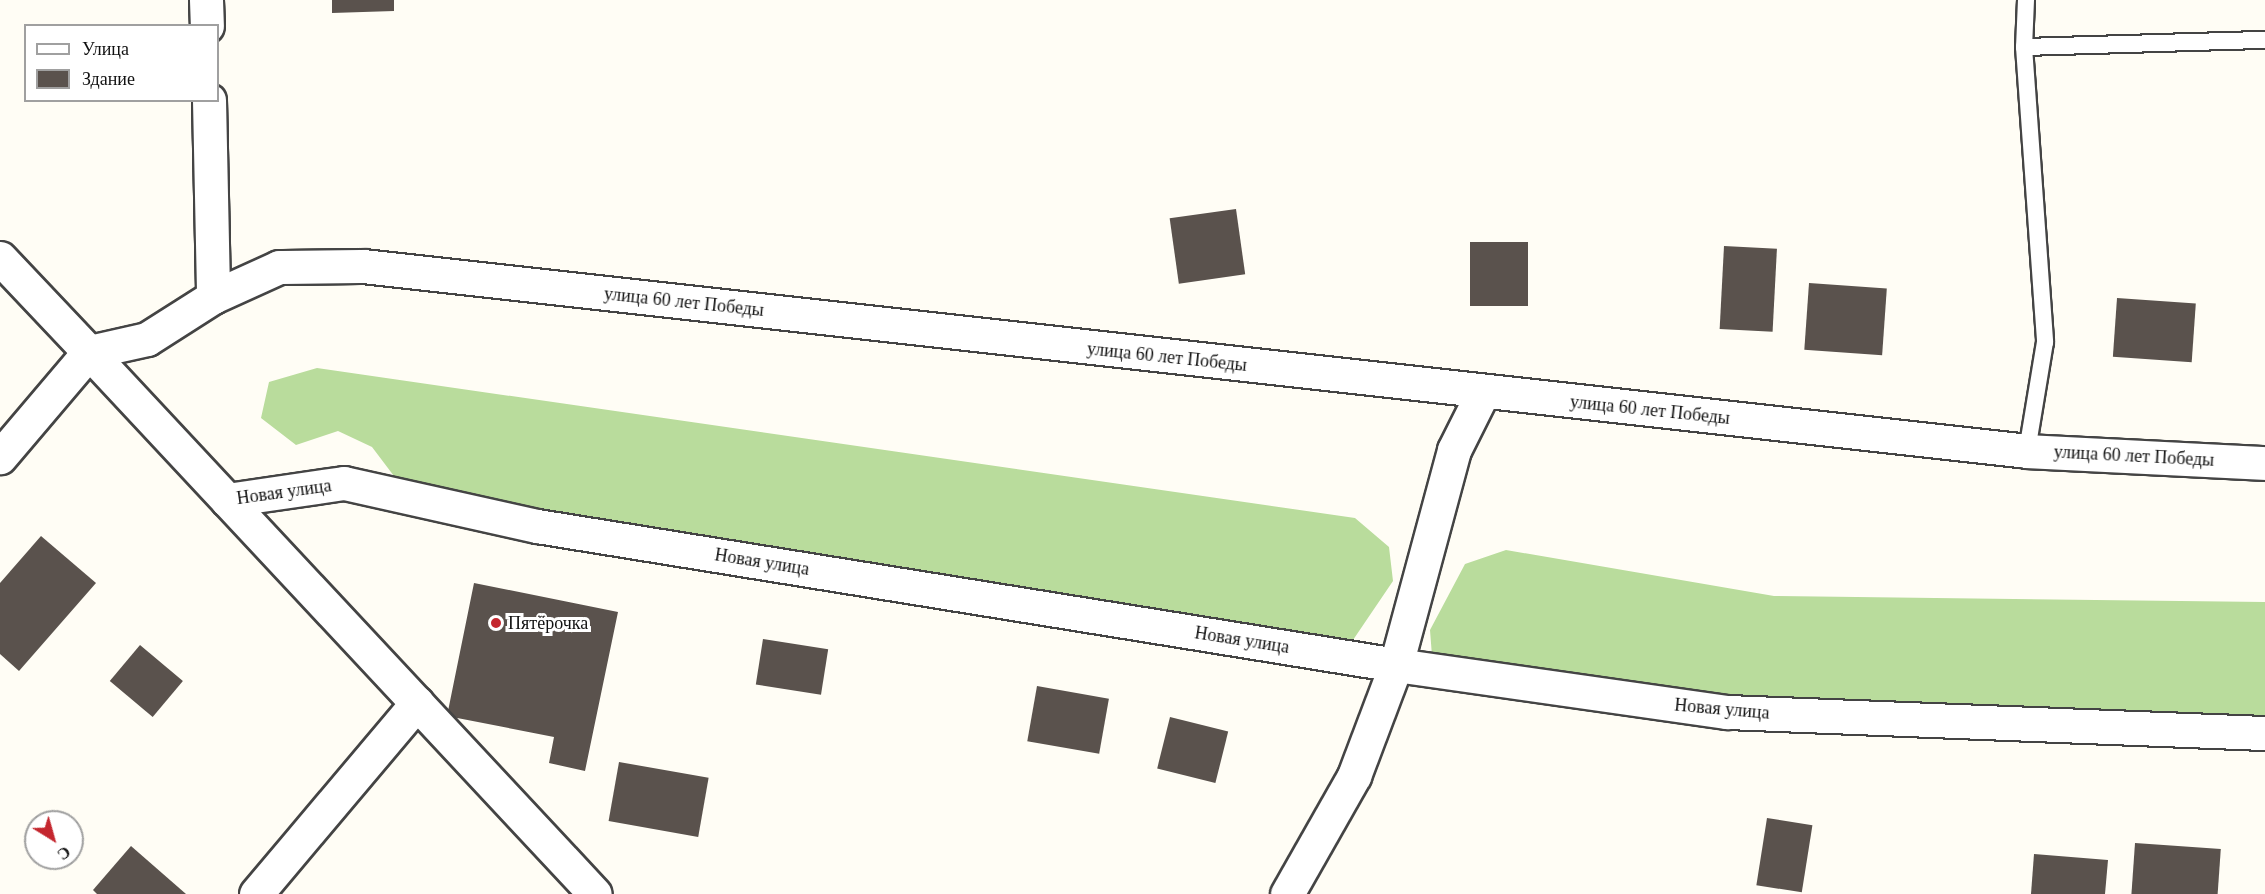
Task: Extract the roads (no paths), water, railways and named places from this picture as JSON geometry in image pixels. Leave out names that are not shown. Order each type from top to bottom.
[{"type":"street","points":[[206,0],[207,24]]},
{"type":"street","points":[[208,102],[213,297]]},
{"type":"street","points":[[0,258],[595,894]]},
{"type":"street","name":"улица 60 лет Победы","points":[[89,352],[147,339],[213,297],[279,267],[363,266],[2027,451],[2265,463]]},
{"type":"street","points":[[0,457],[89,352]]},
{"type":"street","points":[[1287,894],[1354,776],[1396,665],[1454,450],[1483,392]]},
{"type":"street","name":"Новая улица","points":[[227,500],[344,483],[537,526],[1396,665],[1727,712],[2265,733]]},
{"type":"street","points":[[256,894],[417,703]]},
{"type":"lane","points":[[2026,0],[2024,47],[2045,342],[2027,451]]},
{"type":"lane","points":[[2024,47],[2265,40]]},
{"type":"place","name":"Пятёрочка","points":[[496,623]]}]
